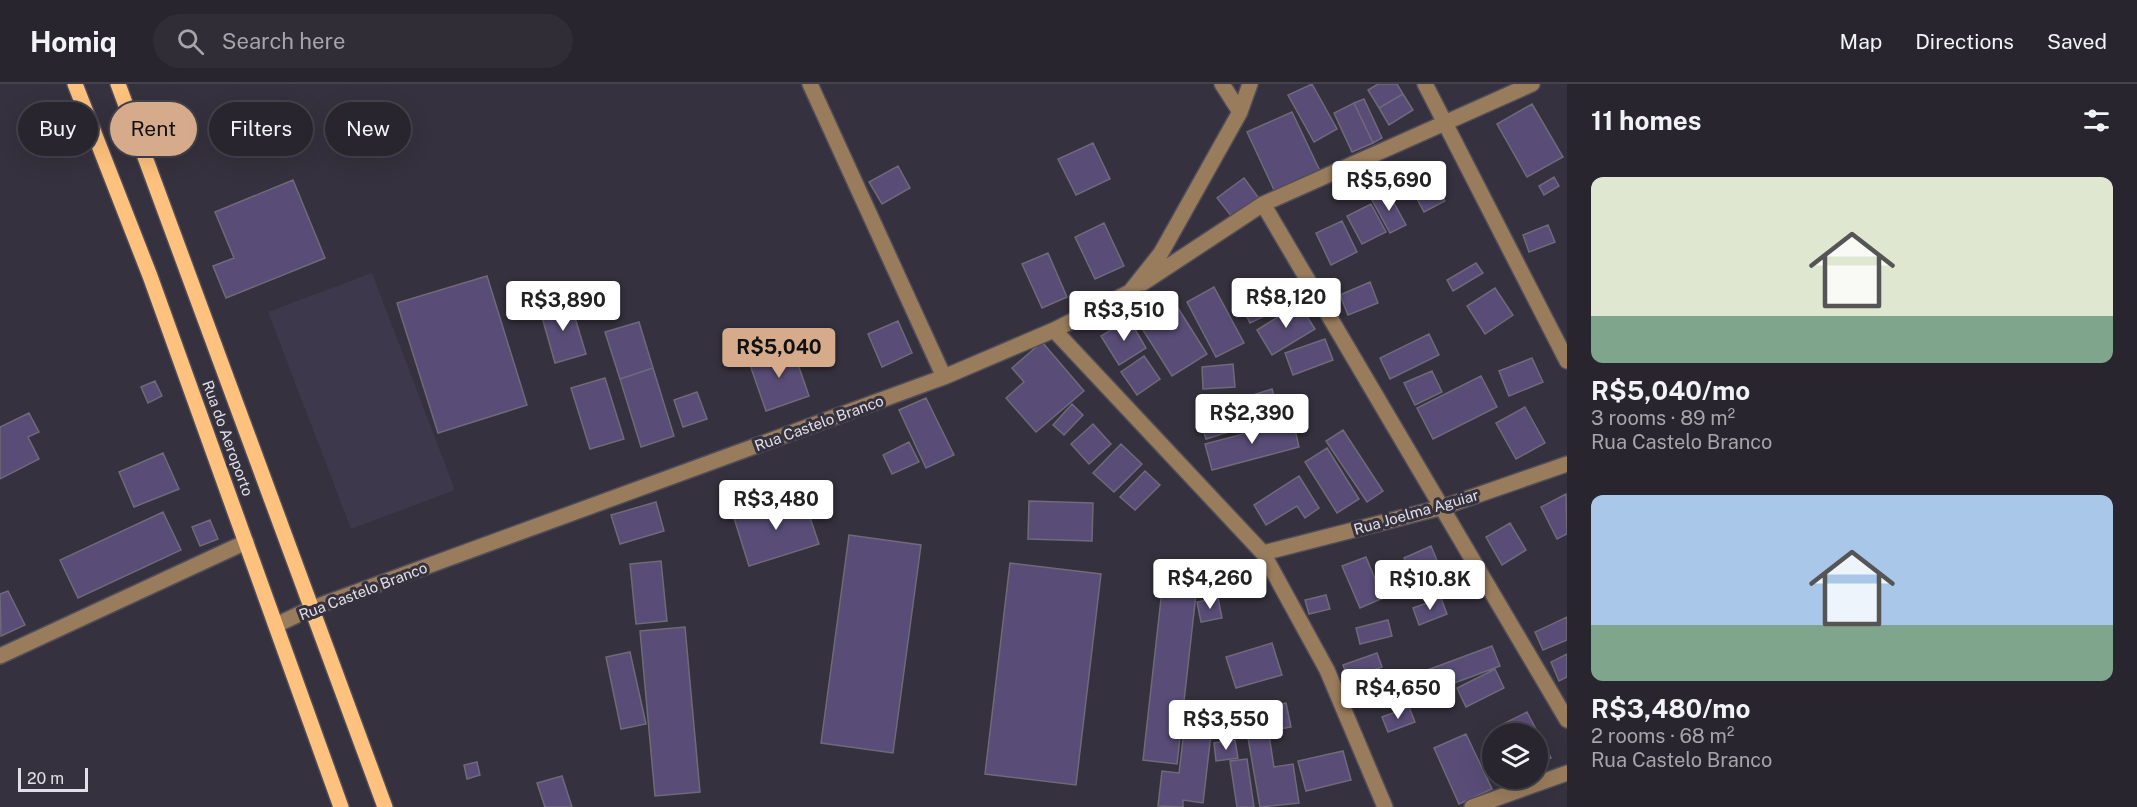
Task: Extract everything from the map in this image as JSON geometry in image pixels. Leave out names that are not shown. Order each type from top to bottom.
[{"type":"main road","name":"Rua do Aeroporto","points":[[75,84],[150,276],[341,807]]},
{"type":"main road","name":"Rua do Aeroporto","points":[[118,84],[385,807]]},
{"type":"street","points":[[810,84],[944,377]]},
{"type":"street","points":[[1222,84],[1240,112]]},
{"type":"street","name":"Rua Castelo Branco","points":[[276,625],[310,609],[944,377],[1054,330],[1130,292],[1161,253],[1240,112],[1250,84]]},
{"type":"street","points":[[1425,84],[1567,361]]},
{"type":"street","points":[[1130,292],[1263,204],[1532,84]]},
{"type":"street","points":[[1263,204],[1567,720]]},
{"type":"street","points":[[1054,330],[1263,553],[1327,670],[1385,807]]},
{"type":"street","name":"Rua Joelma Aguiar","points":[[1263,553],[1443,507],[1567,464]]},
{"type":"street","points":[[0,656],[246,542]]},
{"type":"street","points":[[1472,807],[1567,773]]},
{"type":"shaded area","points":[[372,273],[455,490],[351,529],[268,312]]},
{"type":"building","points":[[1312,84],[1337,129],[1314,142],[1288,95]]},
{"type":"building","points":[[1378,84],[1397,84],[1403,94],[1379,108],[1368,90]]},
{"type":"building","points":[[1403,94],[1413,110],[1389,125],[1379,108]]},
{"type":"building","points":[[1364,99],[1382,138],[1373,143],[1354,103]]},
{"type":"building","points":[[1354,103],[1373,143],[1352,152],[1334,113]]},
{"type":"building","points":[[1532,104],[1563,157],[1527,177],[1497,124]]},
{"type":"building","points":[[1292,112],[1320,171],[1275,192],[1247,132]]},
{"type":"building","points":[[1093,143],[1110,179],[1076,195],[1058,159]]},
{"type":"building","points":[[898,166],[910,188],[882,204],[869,182]]},
{"type":"building","points":[[1427,167],[1445,201],[1424,212],[1406,178]]},
{"type":"building","points":[[1554,177],[1559,186],[1544,195],[1539,186]]},
{"type":"building","points":[[1244,178],[1258,197],[1232,217],[1217,198]]},
{"type":"building","points":[[293,180],[325,258],[226,298],[213,266],[234,258],[215,212]]},
{"type":"building","points":[[1388,192],[1406,225],[1390,233],[1372,200]]},
{"type":"building","points":[[1371,204],[1386,232],[1362,244],[1347,216]]},
{"type":"building","points":[[1342,221],[1357,252],[1331,265],[1316,233]]},
{"type":"building","points":[[1104,223],[1124,266],[1095,279],[1075,237]]},
{"type":"building","points":[[1548,225],[1555,242],[1529,252],[1523,235]]},
{"type":"building","points":[[1048,253],[1067,297],[1042,308],[1022,264]]},
{"type":"building","points":[[1476,263],[1483,273],[1453,291],[1447,280]]},
{"type":"building","points":[[487,276],[527,405],[438,433],[397,303]]},
{"type":"building","points":[[1287,280],[1298,300],[1250,323],[1240,303]]},
{"type":"building","points":[[1370,282],[1378,303],[1348,315],[1340,295]]},
{"type":"building","points":[[1214,287],[1244,343],[1216,357],[1187,302]]},
{"type":"building","points":[[1495,288],[1513,315],[1485,334],[1467,306]]},
{"type":"building","points":[[570,301],[586,354],[555,363],[540,310]]},
{"type":"building","points":[[1299,304],[1315,329],[1272,355],[1257,330]]},
{"type":"building","points":[[1178,308],[1207,354],[1172,376],[1143,330]]},
{"type":"building","points":[[1129,319],[1146,348],[1119,365],[1101,336]]},
{"type":"building","points":[[898,321],[912,353],[882,367],[868,334]]},
{"type":"building","points":[[639,322],[653,368],[620,379],[605,332]]},
{"type":"building","points":[[1429,334],[1439,355],[1390,379],[1380,358]]},
{"type":"building","points":[[1325,339],[1333,360],[1293,375],[1285,353]]},
{"type":"building","points":[[1042,342],[1084,391],[1036,432],[1006,398],[1024,382],[1012,368]]},
{"type":"building","points":[[792,347],[809,396],[766,411],[749,362]]},
{"type":"building","points":[[1144,356],[1160,379],[1137,395],[1121,372]]},
{"type":"building","points":[[1532,358],[1543,382],[1509,396],[1499,371]]},
{"type":"building","points":[[1233,364],[1235,387],[1203,389],[1202,367]]},
{"type":"building","points":[[653,368],[674,436],[641,447],[620,379]]},
{"type":"building","points":[[1432,371],[1442,392],[1415,405],[1404,383]]},
{"type":"building","points":[[1481,376],[1497,407],[1433,439],[1417,408]]},
{"type":"building","points":[[605,378],[624,439],[590,449],[571,388]]},
{"type":"building","points":[[155,381],[162,396],[148,403],[141,387]]},
{"type":"building","points":[[1272,389],[1280,416],[1206,439],[1198,412]]},
{"type":"building","points":[[697,392],[707,419],[683,427],[674,400]]},
{"type":"building","points":[[926,398],[954,455],[926,468],[899,410]]},
{"type":"building","points":[[1072,404],[1083,415],[1064,435],[1053,425]]},
{"type":"building","points":[[1525,407],[1545,443],[1516,459],[1496,423]]},
{"type":"building","points":[[29,413],[39,432],[28,437],[39,459],[0,479],[0,427]]},
{"type":"building","points":[[1293,421],[1299,447],[1212,470],[1205,444]]},
{"type":"building","points":[[1093,424],[1111,444],[1089,464],[1071,444]]},
{"type":"building","points":[[1343,430],[1383,491],[1367,502],[1326,441]]},
{"type":"building","points":[[909,442],[919,462],[892,474],[883,455]]},
{"type":"building","points":[[1121,444],[1142,464],[1114,492],[1093,473]]},
{"type":"building","points":[[1327,448],[1359,499],[1337,513],[1305,462]]},
{"type":"building","points":[[163,453],[179,489],[134,507],[119,472]]},
{"type":"building","points":[[1145,471],[1160,485],[1135,510],[1120,497]]},
{"type":"building","points":[[1299,476],[1319,508],[1305,518],[1297,506],[1266,525],[1254,505]]},
{"type":"building","points":[[1566,494],[1567,534],[1557,539],[1541,507]]},
{"type":"building","points":[[803,497],[819,544],[749,566],[734,518]]},
{"type":"building","points":[[1029,501],[1093,503],[1092,541],[1028,539]]},
{"type":"building","points":[[656,502],[664,531],[620,544],[611,515]]},
{"type":"building","points":[[163,512],[181,550],[78,598],[60,560]]},
{"type":"building","points":[[210,520],[218,539],[200,546],[192,527]]},
{"type":"building","points":[[1510,523],[1526,550],[1502,565],[1486,537]]},
{"type":"building","points":[[849,535],[921,545],[893,753],[821,743]]},
{"type":"building","points":[[1431,546],[1441,570],[1414,582],[1404,558]]},
{"type":"building","points":[[1366,557],[1383,598],[1360,608],[1342,566]]},
{"type":"building","points":[[661,561],[667,621],[636,624],[630,564]]},
{"type":"building","points":[[1010,563],[1101,574],[1076,785],[985,774]]},
{"type":"building","points":[[1163,581],[1197,585],[1177,764],[1143,760]]},
{"type":"building","points":[[8,591],[25,625],[1,636],[0,594]]},
{"type":"building","points":[[1326,595],[1330,609],[1309,614],[1305,600]]},
{"type":"building","points":[[1218,598],[1222,618],[1201,622],[1197,602]]},
{"type":"building","points":[[1441,598],[1447,614],[1419,625],[1413,608]]},
{"type":"building","points":[[1567,617],[1567,640],[1543,650],[1535,632]]},
{"type":"building","points":[[1388,620],[1392,636],[1360,644],[1356,628]]},
{"type":"building","points":[[685,627],[700,792],[655,796],[640,631]]},
{"type":"building","points":[[1272,643],[1282,675],[1236,688],[1226,657]]},
{"type":"building","points":[[1492,646],[1500,666],[1430,692],[1422,672]]},
{"type":"building","points":[[630,652],[646,724],[621,729],[606,657]]},
{"type":"building","points":[[1377,653],[1382,667],[1348,679],[1343,665]]},
{"type":"building","points":[[1567,654],[1567,677],[1559,681],[1551,662]]},
{"type":"building","points":[[1495,669],[1504,688],[1466,707],[1457,688]]},
{"type":"building","points":[[1377,671],[1383,686],[1347,700],[1341,684]]},
{"type":"building","points":[[1420,680],[1427,696],[1406,704],[1399,688]]},
{"type":"building","points":[[1286,703],[1291,727],[1253,734],[1248,710]]},
{"type":"building","points":[[1409,707],[1415,722],[1388,732],[1382,717]]},
{"type":"building","points":[[1527,712],[1533,723],[1505,723]]},
{"type":"building","points":[[1184,731],[1211,734],[1203,803],[1183,800],[1183,807],[1158,806],[1162,771],[1179,773]]},
{"type":"building","points":[[1466,734],[1482,768],[1482,789],[1492,789],[1459,804],[1434,748]]},
{"type":"building","points":[[1269,735],[1274,767],[1293,764],[1299,803],[1260,807],[1248,738]]},
{"type":"building","points":[[1235,740],[1238,758],[1216,761],[1214,743]]},
{"type":"building","points":[[1343,751],[1351,780],[1306,791],[1298,761]]},
{"type":"building","points":[[1247,759],[1254,807],[1237,807],[1230,761]]},
{"type":"building","points":[[477,762],[480,775],[467,779],[464,765]]},
{"type":"building","points":[[562,776],[572,807],[545,807],[537,783]]}]
